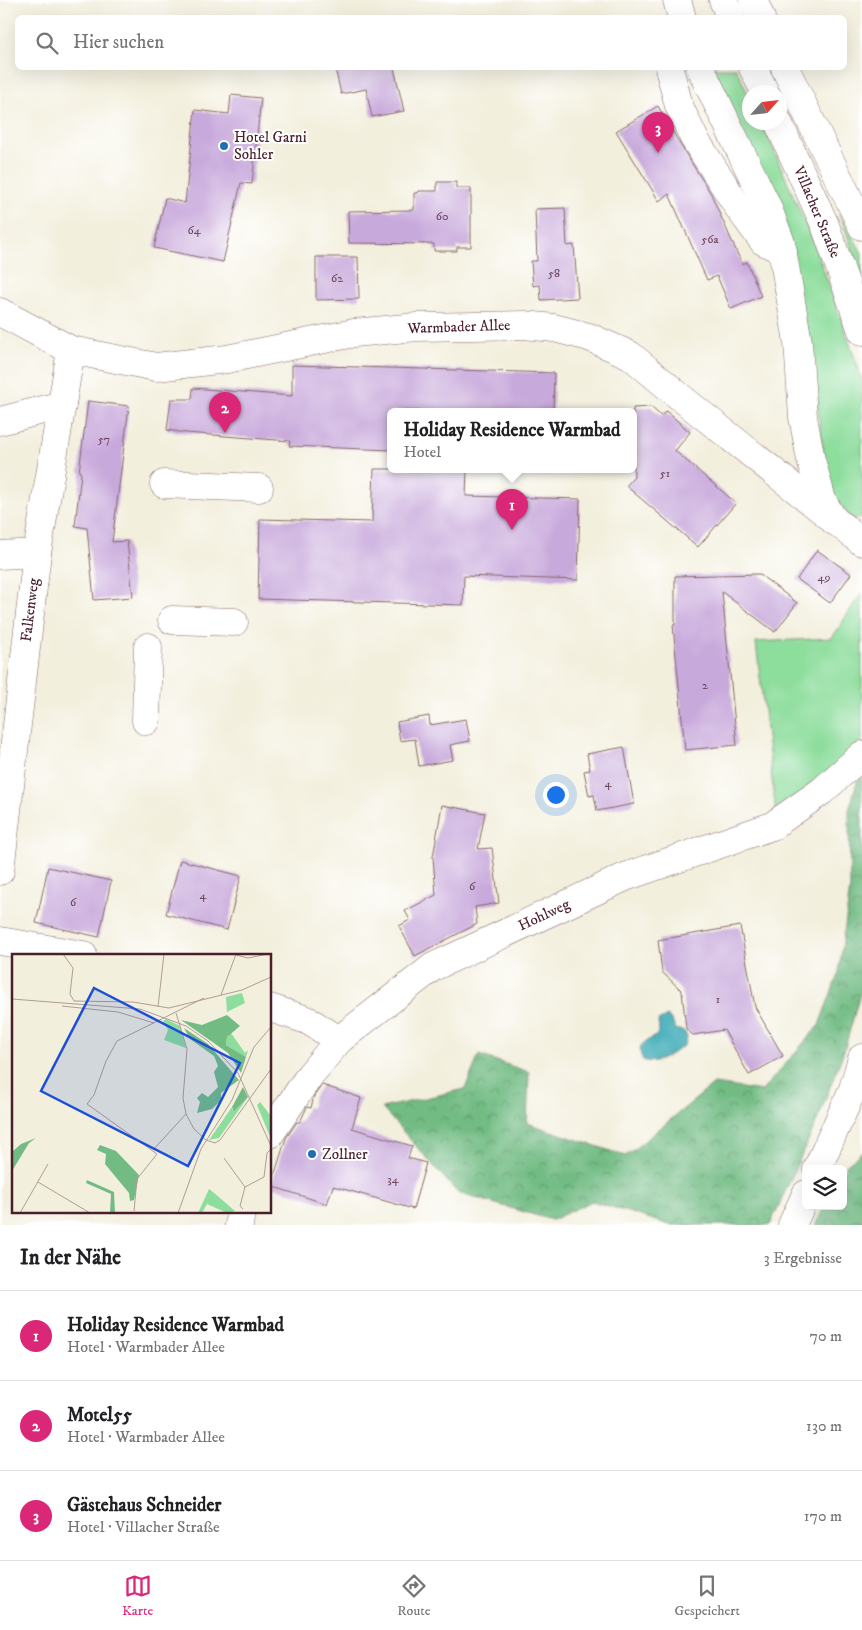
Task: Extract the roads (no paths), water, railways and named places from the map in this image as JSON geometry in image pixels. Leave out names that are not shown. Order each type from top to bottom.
[{"type":"street","points":[[669,15],[672,0]]},
{"type":"street","points":[[677,0],[681,15]]},
{"type":"street","points":[[723,0],[729,15]]},
{"type":"street","points":[[753,0],[760,15]]},
{"type":"street","points":[[670,70],[679,106],[694,138],[708,161],[763,241],[783,251]]},
{"type":"street","points":[[702,70],[767,206],[783,251],[798,342],[803,417],[811,460],[822,500],[834,521]]},
{"type":"street","points":[[754,70],[762,85]]},
{"type":"street","points":[[786,70],[862,226]]},
{"type":"street","name":"Villacher Straße","points":[[782,130],[825,225],[862,331]]},
{"type":"street","name":"Warmbader Allee","points":[[0,312],[71,350],[156,367],[227,359],[354,333],[417,327],[484,325],[554,328],[589,336],[630,355],[862,542]]},
{"type":"street","name":"Falkenweg","points":[[0,871],[37,553],[71,350]]},
{"type":"street","points":[[0,421],[62,404]]},
{"type":"street","points":[[164,484],[259,488]]},
{"type":"street","points":[[0,555],[37,553]]},
{"type":"street","points":[[172,620],[234,622]]},
{"type":"street","points":[[146,721],[148,647]]},
{"type":"street","name":"Hohlweg","points":[[271,1133],[310,1075],[339,1040],[432,967],[625,877],[772,826],[822,791],[862,755]]},
{"type":"street","points":[[0,941],[77,954]]},
{"type":"street","points":[[271,1008],[307,1020],[339,1040]]},
{"type":"street","points":[[819,1165],[853,1089],[862,1058]]},
{"type":"street","points":[[792,1225],[802,1203]]},
{"type":"street","points":[[238,1225],[241,1212]]},
{"type":"water","points":[[667,1016],[676,1029],[685,1032],[687,1037],[685,1045],[660,1060],[643,1060],[640,1054],[642,1045],[656,1036],[659,1032],[658,1021]]},
{"type":"place","name":"Hotel Garni Sohler","points":[[224,146]]},
{"type":"place","name":"Gästehaus Schneider","points":[[658,153]]},
{"type":"place","name":"Motel55","points":[[225,433]]},
{"type":"place","name":"Holiday Residence Warmbad","points":[[512,530]]},
{"type":"place","name":"Zollner","points":[[312,1154]]}]
